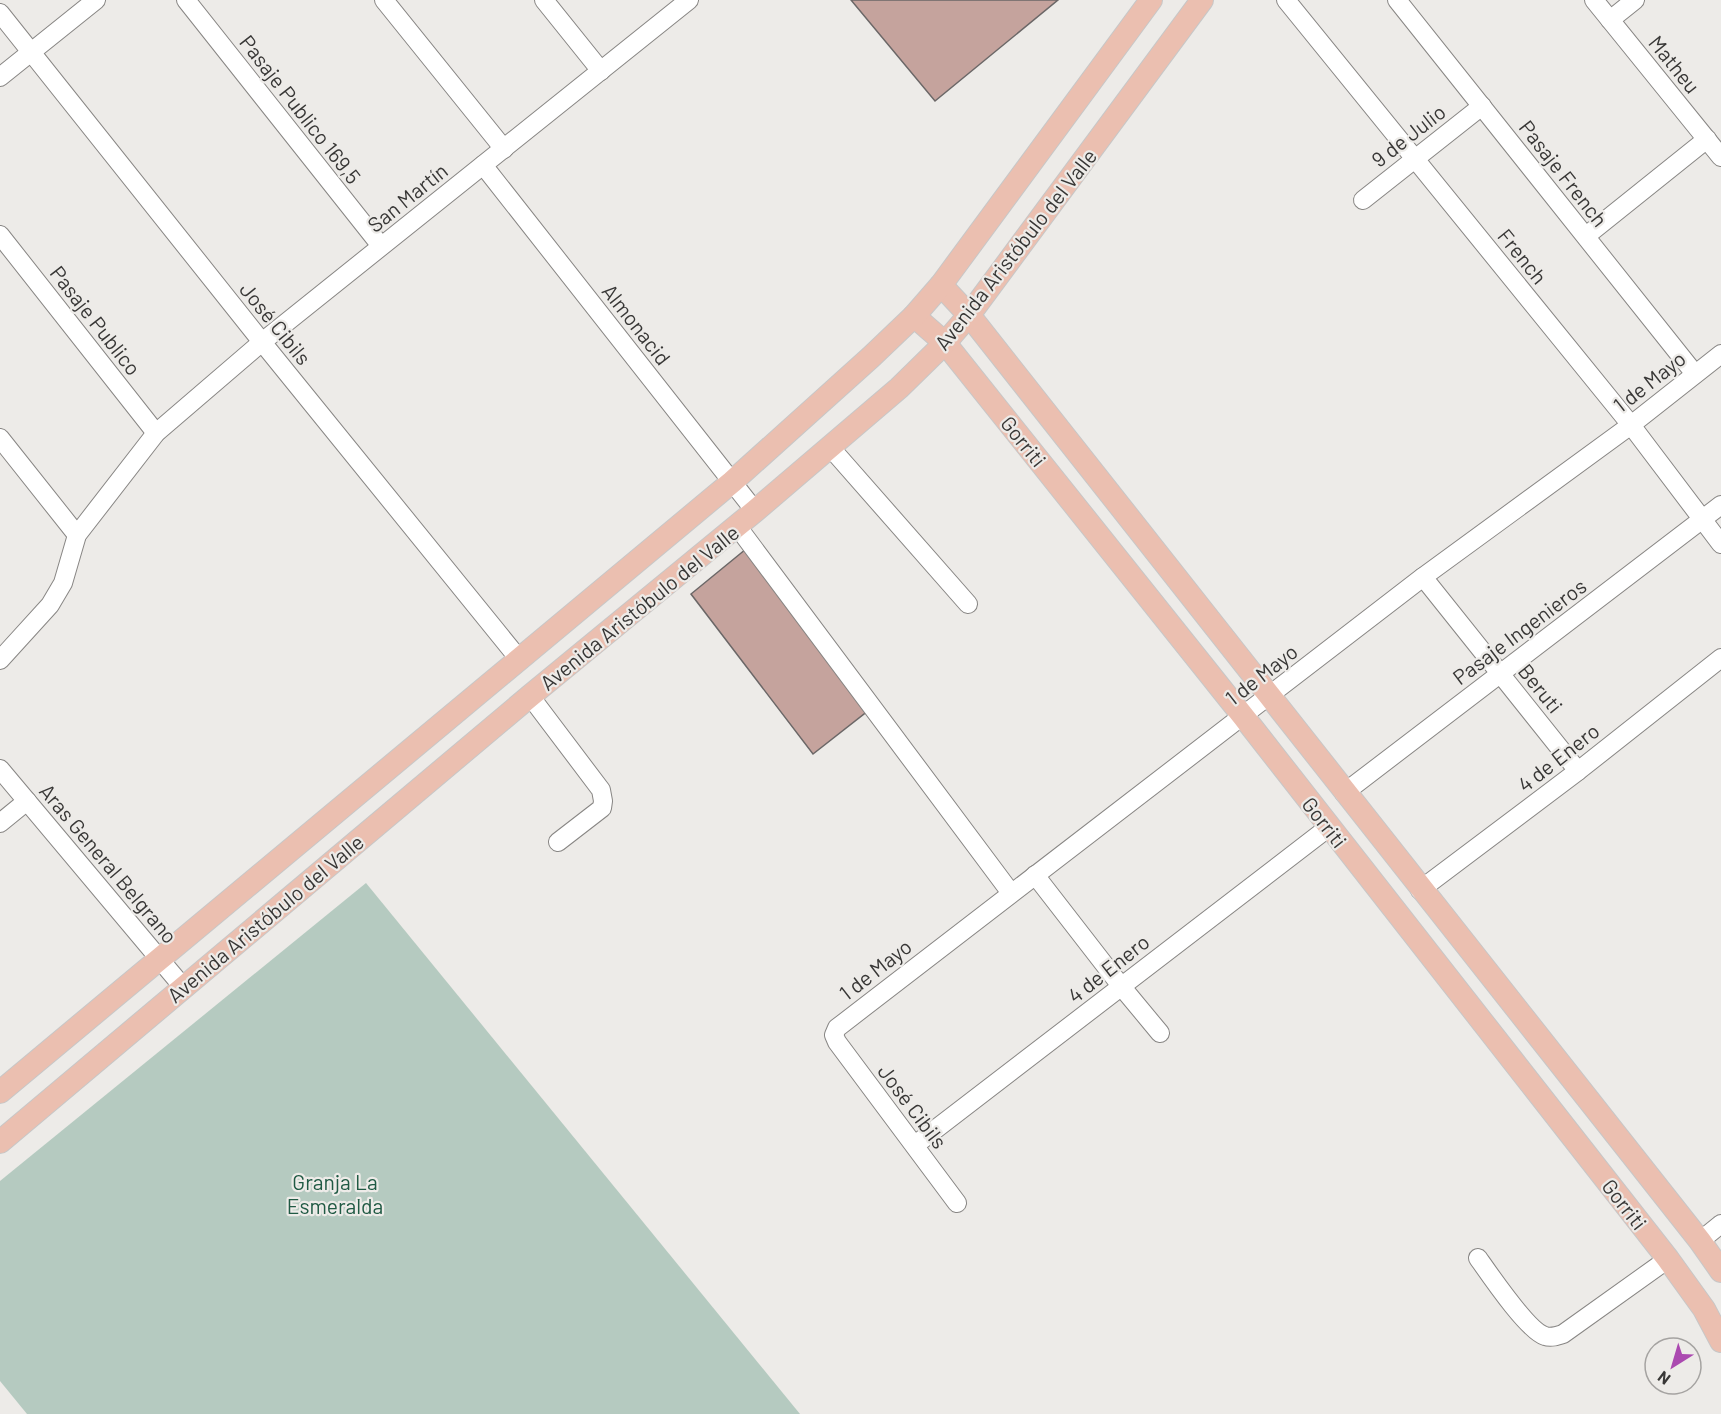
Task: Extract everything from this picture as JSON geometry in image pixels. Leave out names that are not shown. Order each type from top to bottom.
[{"type":"main road","name":"Avenida Aristóbulo del Valle","points":[[2,1087],[732,482],[914,316],[941,285],[1151,0]]},
{"type":"main road","name":"Avenida Aristóbulo del Valle","points":[[0,1142],[899,388],[945,343],[969,315],[1202,0]]},
{"type":"main road","name":"Gorriti","points":[[941,285],[969,315],[1420,890],[1700,1241],[1721,1271]]},
{"type":"main road","name":"Gorriti","points":[[914,316],[945,343],[1243,716],[1668,1259],[1704,1309],[1721,1341]]},
{"type":"street","points":[[0,76],[96,0]]},
{"type":"street","name":"Pasaje Publico 169,5","points":[[186,0],[381,246]]},
{"type":"street","points":[[384,0],[504,148]]},
{"type":"street","points":[[544,0],[601,71]]},
{"type":"street","name":"San Martín","points":[[77,535],[156,433],[262,342],[689,0]]},
{"type":"street","name":"French","points":[[1286,0],[1631,425],[1721,544]]},
{"type":"street","name":"Pasaje French","points":[[1397,0],[1695,374]]},
{"type":"street","name":"Matheu","points":[[1594,0],[1721,157]]},
{"type":"street","points":[[1610,20],[1635,0]]},
{"type":"street","name":"José Cibils","points":[[0,13],[262,342],[519,659]]},
{"type":"street","name":"9 de Julio","points":[[1363,200],[1482,106]]},
{"type":"street","points":[[1586,236],[1707,139]]},
{"type":"street","name":"Almonacid","points":[[483,165],[755,511]]},
{"type":"street","name":"Pasaje Publico","points":[[0,235],[156,433]]},
{"type":"street","name":"1 de Mayo","points":[[834,1035],[837,1028],[1011,893],[1424,577],[1631,425],[1721,354]]},
{"type":"street","points":[[0,438],[77,535],[63,583],[50,605],[0,660]]},
{"type":"street","points":[[830,447],[968,604]]},
{"type":"street","name":"Pasaje Ingenieros","points":[[1344,793],[1721,505]]},
{"type":"street","points":[[737,526],[1011,893]]},
{"type":"street","name":"Beruti","points":[[1424,577],[1578,771]]},
{"type":"street","name":"4 de Enero","points":[[1420,890],[1578,771],[1721,658]]},
{"type":"street","points":[[530,696],[601,790],[602,808],[558,843]]},
{"type":"street","name":"Aras General Belgrano","points":[[0,769],[183,987]]},
{"type":"street","points":[[0,823],[27,801]]},
{"type":"street","name":"4 de Enero","points":[[915,1145],[1329,827]]},
{"type":"street","points":[[1035,875],[1160,1033]]},
{"type":"street","name":"José Cibils","points":[[834,1035],[957,1203]]},
{"type":"street","points":[[1700,1241],[1721,1224]]},
{"type":"street","points":[[1478,1258],[1527,1322],[1547,1337],[1570,1330],[1668,1259]]},
{"type":"green space","name":"Granja La Esmeralda","points":[[366,883],[800,1414],[27,1414],[0,1381],[0,1181]]},
{"type":"building","points":[[851,0],[1058,0],[935,101]]},
{"type":"building","points":[[746,549],[869,710],[813,754],[691,594]]}]
